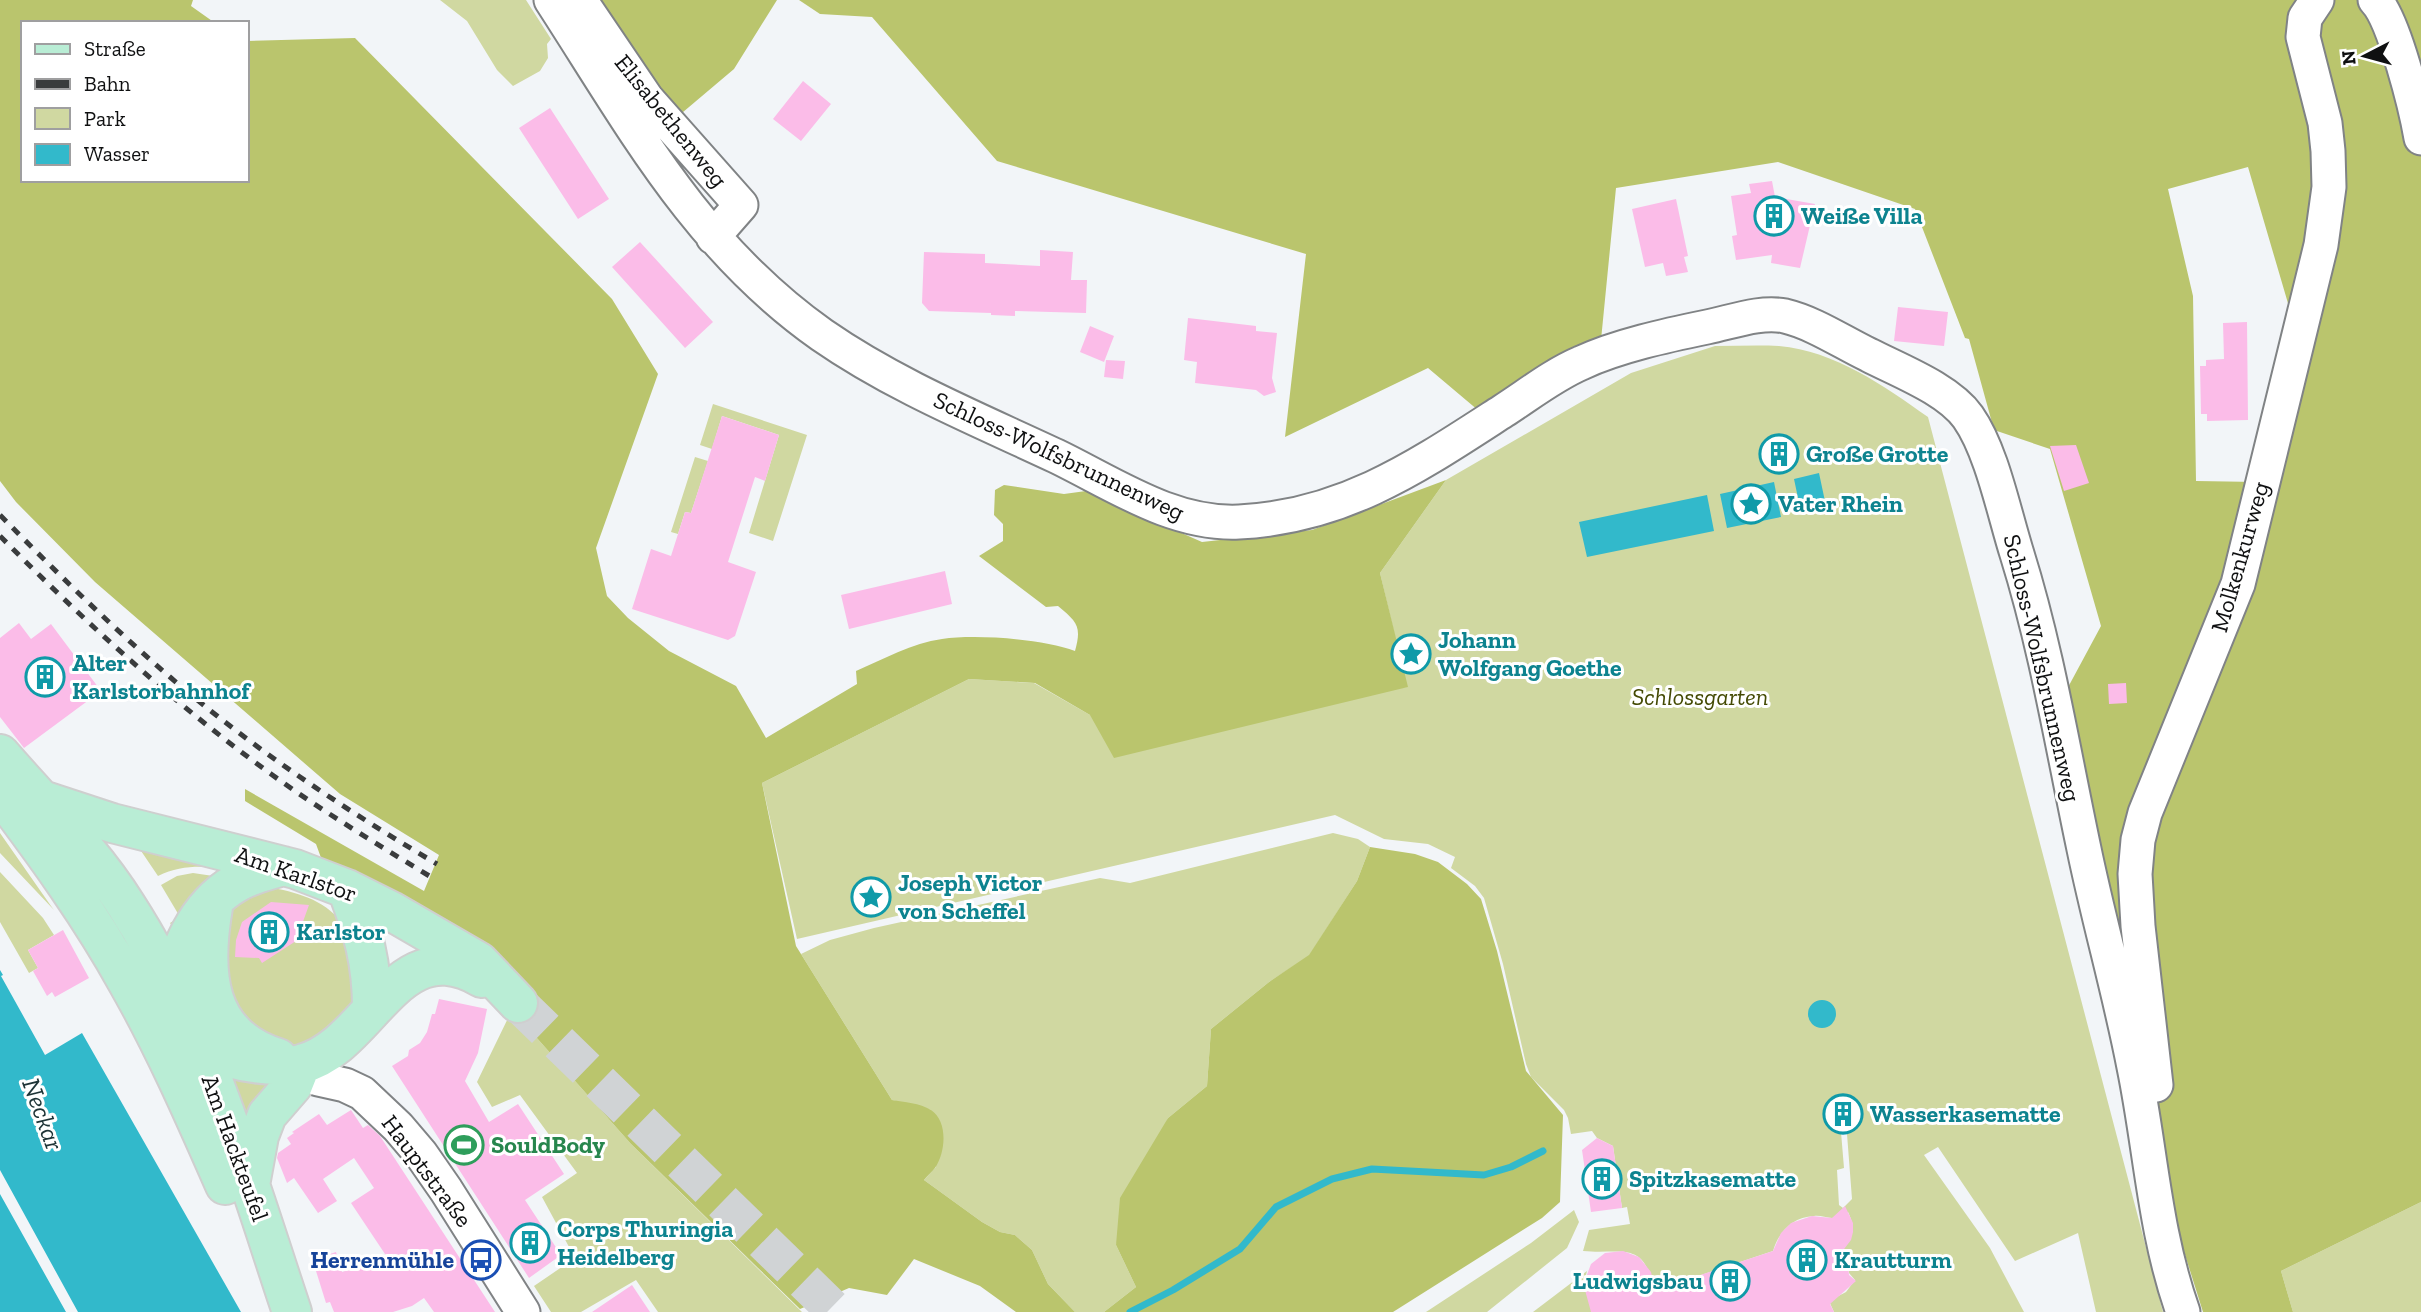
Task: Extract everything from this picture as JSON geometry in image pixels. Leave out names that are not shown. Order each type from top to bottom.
[{"type":"main road","name":"Am Hackteufel","points":[[0,754],[72,832],[112,884],[127,905],[172,986],[171,1041],[272,1312]]},
{"type":"main road","points":[[0,793],[42,849],[171,1041],[228,1059],[301,1065]]},
{"type":"main road","name":"Am Karlstor","points":[[41,800],[113,823],[283,866],[347,889],[479,962],[518,1003],[480,976],[459,968],[438,965],[425,967],[413,972],[372,1008],[366,1019],[344,1041],[301,1065]]},
{"type":"main road","points":[[172,986],[188,935],[214,901],[236,883],[283,866]]},
{"type":"main road","points":[[347,889],[368,950],[372,1008]]},
{"type":"main road","points":[[214,901],[209,930],[208,966],[211,995],[217,1010],[235,1034],[254,1048],[301,1065]]},
{"type":"main road","name":"Am Hackteufel","points":[[171,1041],[220,1101],[292,1312]]},
{"type":"main road","points":[[250,1185],[267,1115],[293,1085],[301,1065]]},
{"type":"street","name":"Schloss-Wolfsbrunnenweg","points":[[551,0],[658,167],[694,215],[761,285],[800,318],[828,339],[890,376],[1159,507],[1190,517],[1218,522],[1255,521],[1296,514],[1352,498],[1392,481],[1421,464],[1586,360],[1683,332],[1773,314],[1801,322],[1941,393],[1960,408],[1978,434],[2026,583],[2134,1064],[2157,1217],[2183,1312]]},
{"type":"street","name":"Elisabethenweg","points":[[580,0],[647,99],[741,205],[713,237]]},
{"type":"street","name":"Molkenkurweg","points":[[2141,1105],[2151,1100],[2157,1082],[2137,915],[2135,874],[2138,840],[2150,802],[2238,584],[2321,246],[2329,187],[2328,151],[2325,123],[2303,37],[2305,18],[2317,0]]},
{"type":"street","points":[[2375,0],[2384,11],[2392,32],[2421,138]]},
{"type":"street","name":"Hauptstraße","points":[[301,1065],[318,1079],[345,1085],[362,1093],[398,1127],[421,1153],[523,1312]]},
{"type":"green space","points":[[0,0],[193,0],[191,6],[212,21],[21,21],[21,182],[248,182],[248,41],[355,38],[612,299],[658,374],[596,548],[607,596],[628,618],[669,651],[736,686],[766,738],[857,684],[856,671],[920,644],[942,639],[991,637],[1046,643],[1075,651],[1078,630],[1070,616],[1058,606],[1046,607],[979,556],[1003,541],[1003,524],[994,515],[995,490],[1004,485],[1064,494],[1086,491],[1202,542],[1312,530],[1446,480],[1380,573],[1408,687],[1114,758],[1090,715],[1035,683],[969,679],[762,783],[796,946],[892,1100],[927,1108],[937,1115],[940,1121],[944,1137],[941,1154],[935,1168],[924,1180],[982,1222],[1000,1232],[1015,1235],[1032,1250],[1048,1284],[1075,1312],[1016,1312],[980,1286],[914,1259],[887,1295],[849,1288],[800,1309],[631,1144],[512,1010],[324,866],[316,844],[245,801],[245,789],[424,891],[439,855],[340,794],[95,582],[16,502],[0,481]]},
{"type":"green space","points":[[440,0],[526,0],[551,39],[547,44],[548,58],[540,71],[513,86],[497,70],[467,21]]},
{"type":"green space","points":[[588,0],[777,0],[734,69],[676,118]]},
{"type":"green space","points":[[799,0],[2421,0],[2421,1202],[2281,1271],[2293,1312],[2203,1312],[2176,1226],[2066,691],[2101,626],[2050,449],[1994,430],[1969,339],[1965,338],[1915,209],[1778,162],[1616,188],[1601,340],[1479,411],[1428,368],[1285,437],[1306,254],[997,161],[872,17],[820,14]],"holes":[[[2248,167],[2292,317],[2258,482],[2196,481],[2193,296],[2168,189]]]},
{"type":"green space","name":"Schlossgarten","points":[[1715,346],[1779,346],[1800,349],[1839,362],[1858,372],[1928,417],[2163,1312],[2096,1312],[2078,1233],[2015,1261],[1938,1147],[1924,1155],[1990,1248],[2024,1312],[1834,1312],[1829,1301],[1846,1292],[1855,1280],[1849,1273],[1848,1265],[1839,1259],[1853,1228],[1848,1212],[1834,1218],[1816,1216],[1800,1219],[1783,1231],[1773,1251],[1653,1291],[1650,1275],[1638,1257],[1630,1253],[1583,1251],[1589,1230],[1630,1224],[1627,1207],[1622,1208],[1613,1146],[1597,1138],[1592,1131],[1571,1134],[1564,1110],[1531,1077],[1484,898],[1475,886],[1451,868],[1455,857],[1428,844],[1384,839],[1335,815],[797,939],[762,783],[969,679],[1034,683],[1090,715],[1407,687],[1380,573],[1446,480],[1631,373]],"holes":[[[1844,1095],[1852,1199],[1843,1208],[1839,1205],[1837,1170],[1844,1168],[1838,1096]]]},
{"type":"green space","points":[[713,404],[807,435],[773,541],[749,533],[779,435],[722,416],[712,449],[700,445]]},
{"type":"green space","points":[[695,457],[708,461],[691,513],[685,512],[678,534],[671,532]]},
{"type":"green space","points":[[0,833],[51,906],[54,910],[0,853]]},
{"type":"green space","points":[[1333,833],[1358,839],[1370,847],[1357,881],[1309,956],[1269,982],[1211,1029],[1207,1086],[1168,1118],[1116,1245],[1136,1287],[1104,1312],[1075,1312],[1048,1284],[1032,1250],[1015,1235],[1000,1232],[982,1222],[924,1180],[936,1167],[931,1110],[892,1100],[801,954],[830,940],[874,928],[1100,878],[1130,883]]},
{"type":"green space","points":[[135,842],[211,867],[184,868],[158,876]]},
{"type":"green space","points":[[1370,847],[1415,854],[1438,862],[1467,884],[1481,899],[1497,951],[1526,1071],[1563,1115],[1560,1202],[1542,1218],[1393,1312],[1104,1312],[1136,1287],[1116,1245],[1120,1198],[1168,1118],[1207,1086],[1211,1029],[1269,982],[1309,955],[1357,881]]},
{"type":"green space","points":[[0,872],[43,918],[54,935],[28,950],[38,968],[29,973],[0,922]]},
{"type":"green space","points":[[193,873],[220,877],[175,927],[172,926],[170,923],[180,917],[161,885],[177,876]]},
{"type":"green space","points":[[268,887],[318,902],[341,922],[349,947],[358,1002],[323,1034],[302,1044],[274,1043],[255,1038],[215,973],[234,900]]},
{"type":"green space","points":[[512,1010],[631,1144],[802,1312],[658,1312],[636,1280],[581,1312],[551,1312],[534,1286],[575,1258],[542,1197],[577,1173],[520,1095],[492,1107],[477,1082]]},
{"type":"green space","points":[[234,1076],[278,1081],[248,1117]]},
{"type":"green space","points":[[2421,1202],[2421,1312],[2293,1312],[2281,1271]]},
{"type":"green space","points":[[1574,1210],[1579,1222],[1567,1248],[1487,1312],[1426,1312],[1531,1243]]},
{"type":"green space","points":[[1587,1271],[1586,1293],[1597,1312],[1533,1312]]},
{"type":"water","points":[[1819,473],[1826,506],[1801,512],[1794,479]]},
{"type":"water","points":[[1774,482],[1781,517],[1727,528],[1720,494]]},
{"type":"water","points":[[1707,495],[1714,531],[1587,557],[1579,522]]},
{"type":"water","name":"Neckar","points":[[0,970],[45,1055],[82,1033],[241,1312],[78,1312],[0,1170]]},
{"type":"water","points":[[1822,1000],[1832,1004],[1836,1014],[1832,1024],[1822,1028],[1812,1024],[1808,1014],[1812,1004]]},
{"type":"water","points":[[0,1194],[66,1312],[0,1312]]},
{"type":"building","points":[[803,81],[831,104],[801,141],[773,119]]},
{"type":"building","points":[[550,108],[609,199],[578,219],[519,128]]},
{"type":"building","name":"Weiße Villa","points":[[1772,181],[1775,197],[1815,204],[1800,268],[1771,263],[1772,255],[1736,260],[1732,236],[1737,235],[1731,196],[1751,193],[1749,184]]},
{"type":"building","points":[[1676,199],[1688,256],[1684,257],[1688,272],[1666,276],[1663,263],[1645,267],[1632,209]]},
{"type":"building","points":[[640,242],[713,322],[685,348],[612,267]]},
{"type":"building","points":[[1040,250],[1073,252],[1071,280],[1087,280],[1086,313],[1015,311],[1015,316],[991,315],[929,311],[922,303],[924,252],[985,254],[985,263],[1040,266]]},
{"type":"building","points":[[1898,307],[1948,312],[1944,346],[1894,341]]},
{"type":"building","points":[[1188,318],[1256,326],[1256,331],[1277,333],[1272,378],[1276,392],[1264,396],[1256,390],[1195,383],[1197,362],[1184,360]]},
{"type":"building","points":[[2247,322],[2248,420],[2207,421],[2207,414],[2201,414],[2200,366],[2206,366],[2206,360],[2224,359],[2223,323]]},
{"type":"building","points":[[1090,326],[1114,336],[1104,362],[1080,352]]},
{"type":"building","points":[[1106,360],[1125,361],[1123,379],[1104,377]]},
{"type":"building","points":[[722,416],[779,435],[765,481],[755,477],[728,562],[756,572],[735,636],[728,640],[632,609],[651,549],[671,556],[685,512],[691,513]]},
{"type":"building","points":[[2076,445],[2089,483],[2064,491],[2050,446]]},
{"type":"building","points":[[945,571],[952,604],[849,629],[841,595]]},
{"type":"building","name":"Alter Karlstorbahnhof","points":[[19,623],[31,639],[51,624],[101,691],[24,748],[0,717],[0,638]]},
{"type":"building","points":[[2126,683],[2127,703],[2109,704],[2108,684]]},
{"type":"building","name":"Karlstor","points":[[271,902],[309,905],[296,941],[262,963],[259,958],[235,957],[236,940],[242,922]]},
{"type":"building","points":[[63,930],[89,978],[55,997],[52,992],[47,996],[33,971],[38,968],[28,950]]},
{"type":"building","points":[[439,999],[487,1009],[478,1053],[465,1081],[489,1122],[518,1104],[564,1174],[525,1200],[561,1255],[529,1278],[392,1066],[408,1056],[409,1050],[420,1043],[427,1032],[432,1014],[435,1014]]},
{"type":"building","points":[[351,1110],[363,1128],[368,1125],[380,1136],[495,1312],[434,1312],[424,1298],[412,1306],[393,1312],[334,1312],[330,1302],[326,1303],[315,1259],[336,1252],[342,1272],[387,1257],[351,1203],[374,1188],[354,1158],[323,1179],[337,1201],[318,1213],[294,1178],[287,1183],[277,1158],[278,1153],[291,1144],[287,1138],[294,1133],[292,1132],[319,1114],[327,1125]]},
{"type":"building","name":"Spitzkasematte","points":[[1597,1138],[1613,1146],[1622,1208],[1591,1212],[1582,1150]]},
{"type":"building","points":[[1845,1206],[1853,1223],[1853,1232],[1851,1240],[1838,1257],[1848,1265],[1849,1275],[1856,1281],[1830,1304],[1834,1312],[1591,1312],[1585,1280],[1591,1264],[1605,1253],[1623,1251],[1639,1257],[1651,1272],[1655,1290],[1773,1251],[1781,1233],[1791,1223],[1812,1216],[1832,1218]]},
{"type":"building","points":[[632,1285],[650,1312],[592,1312]]},
{"type":"waterway","points":[[1130,1312],[1173,1290],[1240,1249],[1276,1207],[1332,1179],[1372,1169],[1484,1175],[1511,1167],[1543,1151]]},
{"type":"tunnel","points":[[518,1003],[836,1312]]},
{"type":"railway","points":[[0,515],[105,618],[201,703],[299,776],[437,864]]},
{"type":"railway","points":[[0,536],[97,630],[199,719],[290,788],[431,877]]},
{"type":"place","name":"Weiße Villa","points":[[1774,216]]},
{"type":"place","name":"Große Grotte","points":[[1779,454]]},
{"type":"place","name":"Vater Rhein","points":[[1751,504]]},
{"type":"place","name":"Johann Wolfgang Goethe","points":[[1411,654]]},
{"type":"place","name":"Alter Karlstorbahnhof","points":[[45,677]]},
{"type":"place","name":"Joseph Victor von Scheffel","points":[[871,897]]},
{"type":"place","name":"Karlstor","points":[[269,932]]},
{"type":"place","name":"Wasserkasematte","points":[[1843,1114]]},
{"type":"place","name":"SouldBody","points":[[464,1145]]},
{"type":"place","name":"Spitzkasematte","points":[[1602,1179]]},
{"type":"place","name":"Corps Thuringia Heidelberg","points":[[530,1243]]},
{"type":"place","name":"Herrenmühle","points":[[481,1260]]},
{"type":"place","name":"Krautturm","points":[[1807,1260]]},
{"type":"place","name":"Ludwigsbau","points":[[1730,1281]]}]
